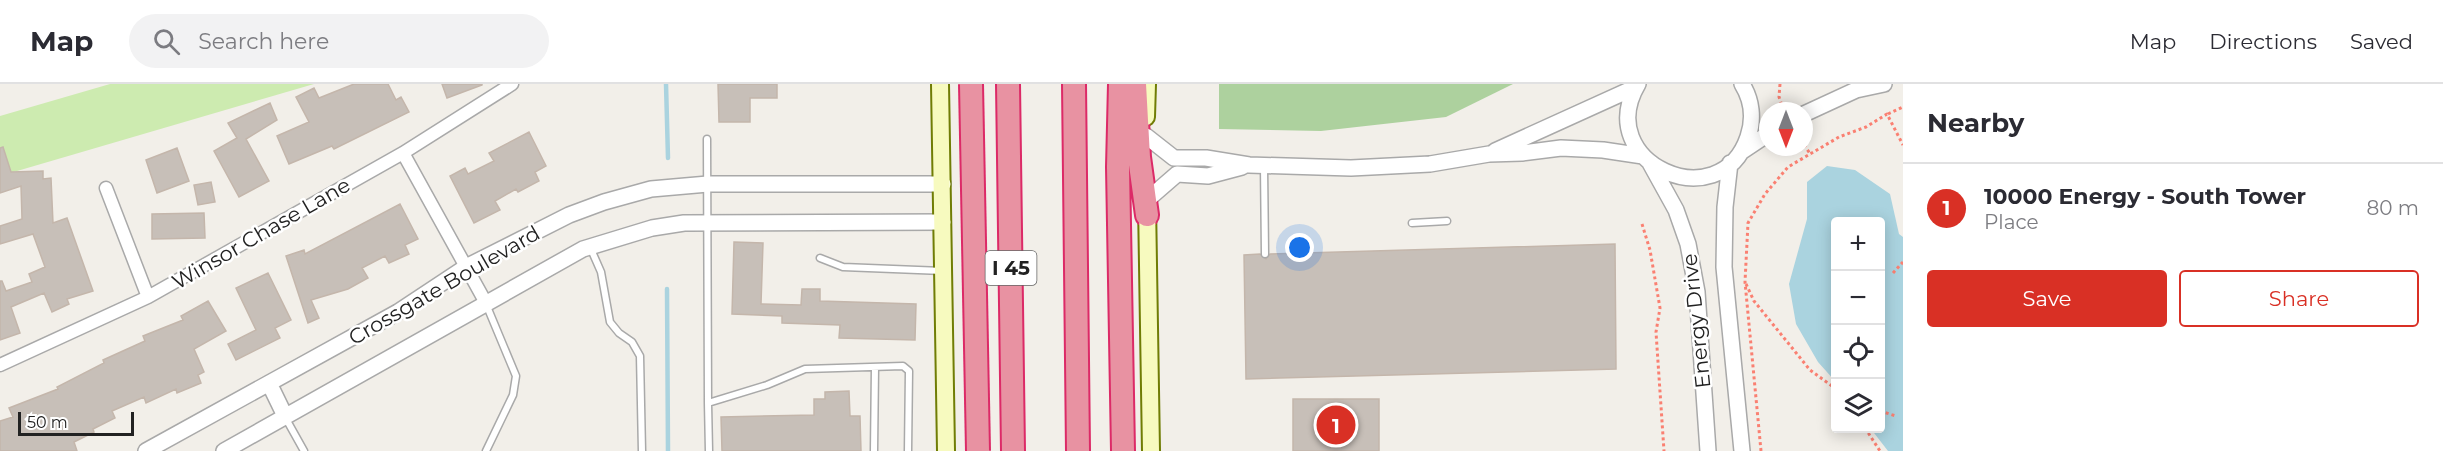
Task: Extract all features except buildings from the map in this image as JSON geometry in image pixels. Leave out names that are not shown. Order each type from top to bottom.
[{"type":"highway","points":[[971,451],[973,84]]},
{"type":"highway","points":[[973,84],[978,451]]},
{"type":"highway","name":"I 45","points":[[1008,84],[1013,451]]},
{"type":"highway","points":[[1074,84],[1078,451]]},
{"type":"highway","points":[[1120,84],[1118,167],[1123,451]]},
{"type":"highway","points":[[1136,84],[1139,157],[1147,208]]},
{"type":"main road","points":[[940,84],[946,451]]},
{"type":"main road","points":[[1147,84],[1151,451]]},
{"type":"street","name":"Winsor Chase Lane","points":[[0,365],[148,297],[403,153],[512,84]]},
{"type":"street","points":[[1741,152],[1749,134],[1751,115],[1748,96],[1742,84]]},
{"type":"street","points":[[1813,110],[1856,90],[1884,84]]},
{"type":"street","points":[[1489,154],[1637,86]]},
{"type":"street","name":"Energy Drive","points":[[1637,86],[1629,107],[1629,128],[1637,148],[1676,210],[1688,243],[1697,292],[1708,451]]},
{"type":"street","points":[[1146,136],[1174,158],[1206,158],[1256,165],[1351,168],[1430,164],[1489,154],[1561,148],[1603,150],[1646,160],[1666,173],[1685,178],[1704,176],[1730,163],[1759,140]]},
{"type":"street","points":[[403,153],[486,303]]},
{"type":"street","name":"Energy Drive","points":[[1730,163],[1725,207],[1724,267],[1742,451]]},
{"type":"street","points":[[1147,208],[1177,174],[1208,176],[1256,165]]},
{"type":"street","name":"Crossgate Boulevard","points":[[146,451],[398,312],[466,267],[569,215],[604,202],[651,189],[708,184],[942,184]]},
{"type":"street","points":[[106,188],[148,297]]},
{"type":"street","name":"Crossgate Boulevard","points":[[224,451],[590,247],[652,228],[684,223],[942,222]]},
{"type":"street","points":[[269,383],[285,416]]},
{"type":"lane","points":[[707,139],[709,451]]},
{"type":"lane","points":[[1256,165],[1265,254]]},
{"type":"lane","points":[[1412,224],[1447,221]]},
{"type":"lane","points":[[590,247],[601,272],[610,322],[619,333],[632,342],[640,356],[642,451]]},
{"type":"lane","points":[[820,258],[843,267],[943,271]]},
{"type":"lane","points":[[486,303],[516,376],[513,395],[486,451]]},
{"type":"lane","points":[[708,403],[767,385],[805,369],[903,366],[909,371],[908,451]]},
{"type":"lane","points":[[874,451],[875,367]]},
{"type":"lane","points":[[285,416],[304,451]]},
{"type":"path","points":[[1780,84],[1781,102]]},
{"type":"path","points":[[1813,154],[1839,137],[1866,127],[1903,107]]},
{"type":"path","points":[[1887,114],[1903,145]]},
{"type":"path","points":[[1761,451],[1745,282],[1748,224],[1765,194],[1788,167],[1809,156]]},
{"type":"path","points":[[1642,225],[1650,250],[1660,308],[1656,332],[1664,451]]},
{"type":"path","points":[[1893,273],[1903,262]]},
{"type":"path","points":[[1745,282],[1754,301],[1809,370],[1831,385]]},
{"type":"path","points":[[1885,412],[1896,416]]},
{"type":"path","points":[[1868,433],[1880,451]]},
{"type":"green space","points":[[110,84],[314,84],[0,176],[0,116]]},
{"type":"green space","points":[[1219,84],[1513,84],[1446,117],[1321,131],[1219,129]]},
{"type":"water","points":[[1827,166],[1855,170],[1890,194],[1899,234],[1903,237],[1903,451],[1888,451],[1874,433],[1885,433],[1885,217],[1831,217],[1831,377],[1818,362],[1796,324],[1789,284],[1807,219],[1807,182]]},
{"type":"waterway","points":[[666,84],[668,158]]},
{"type":"waterway","points":[[667,289],[668,451]]},
{"type":"place","name":"10000 Energy - South Tower","points":[[1336,425]]}]
